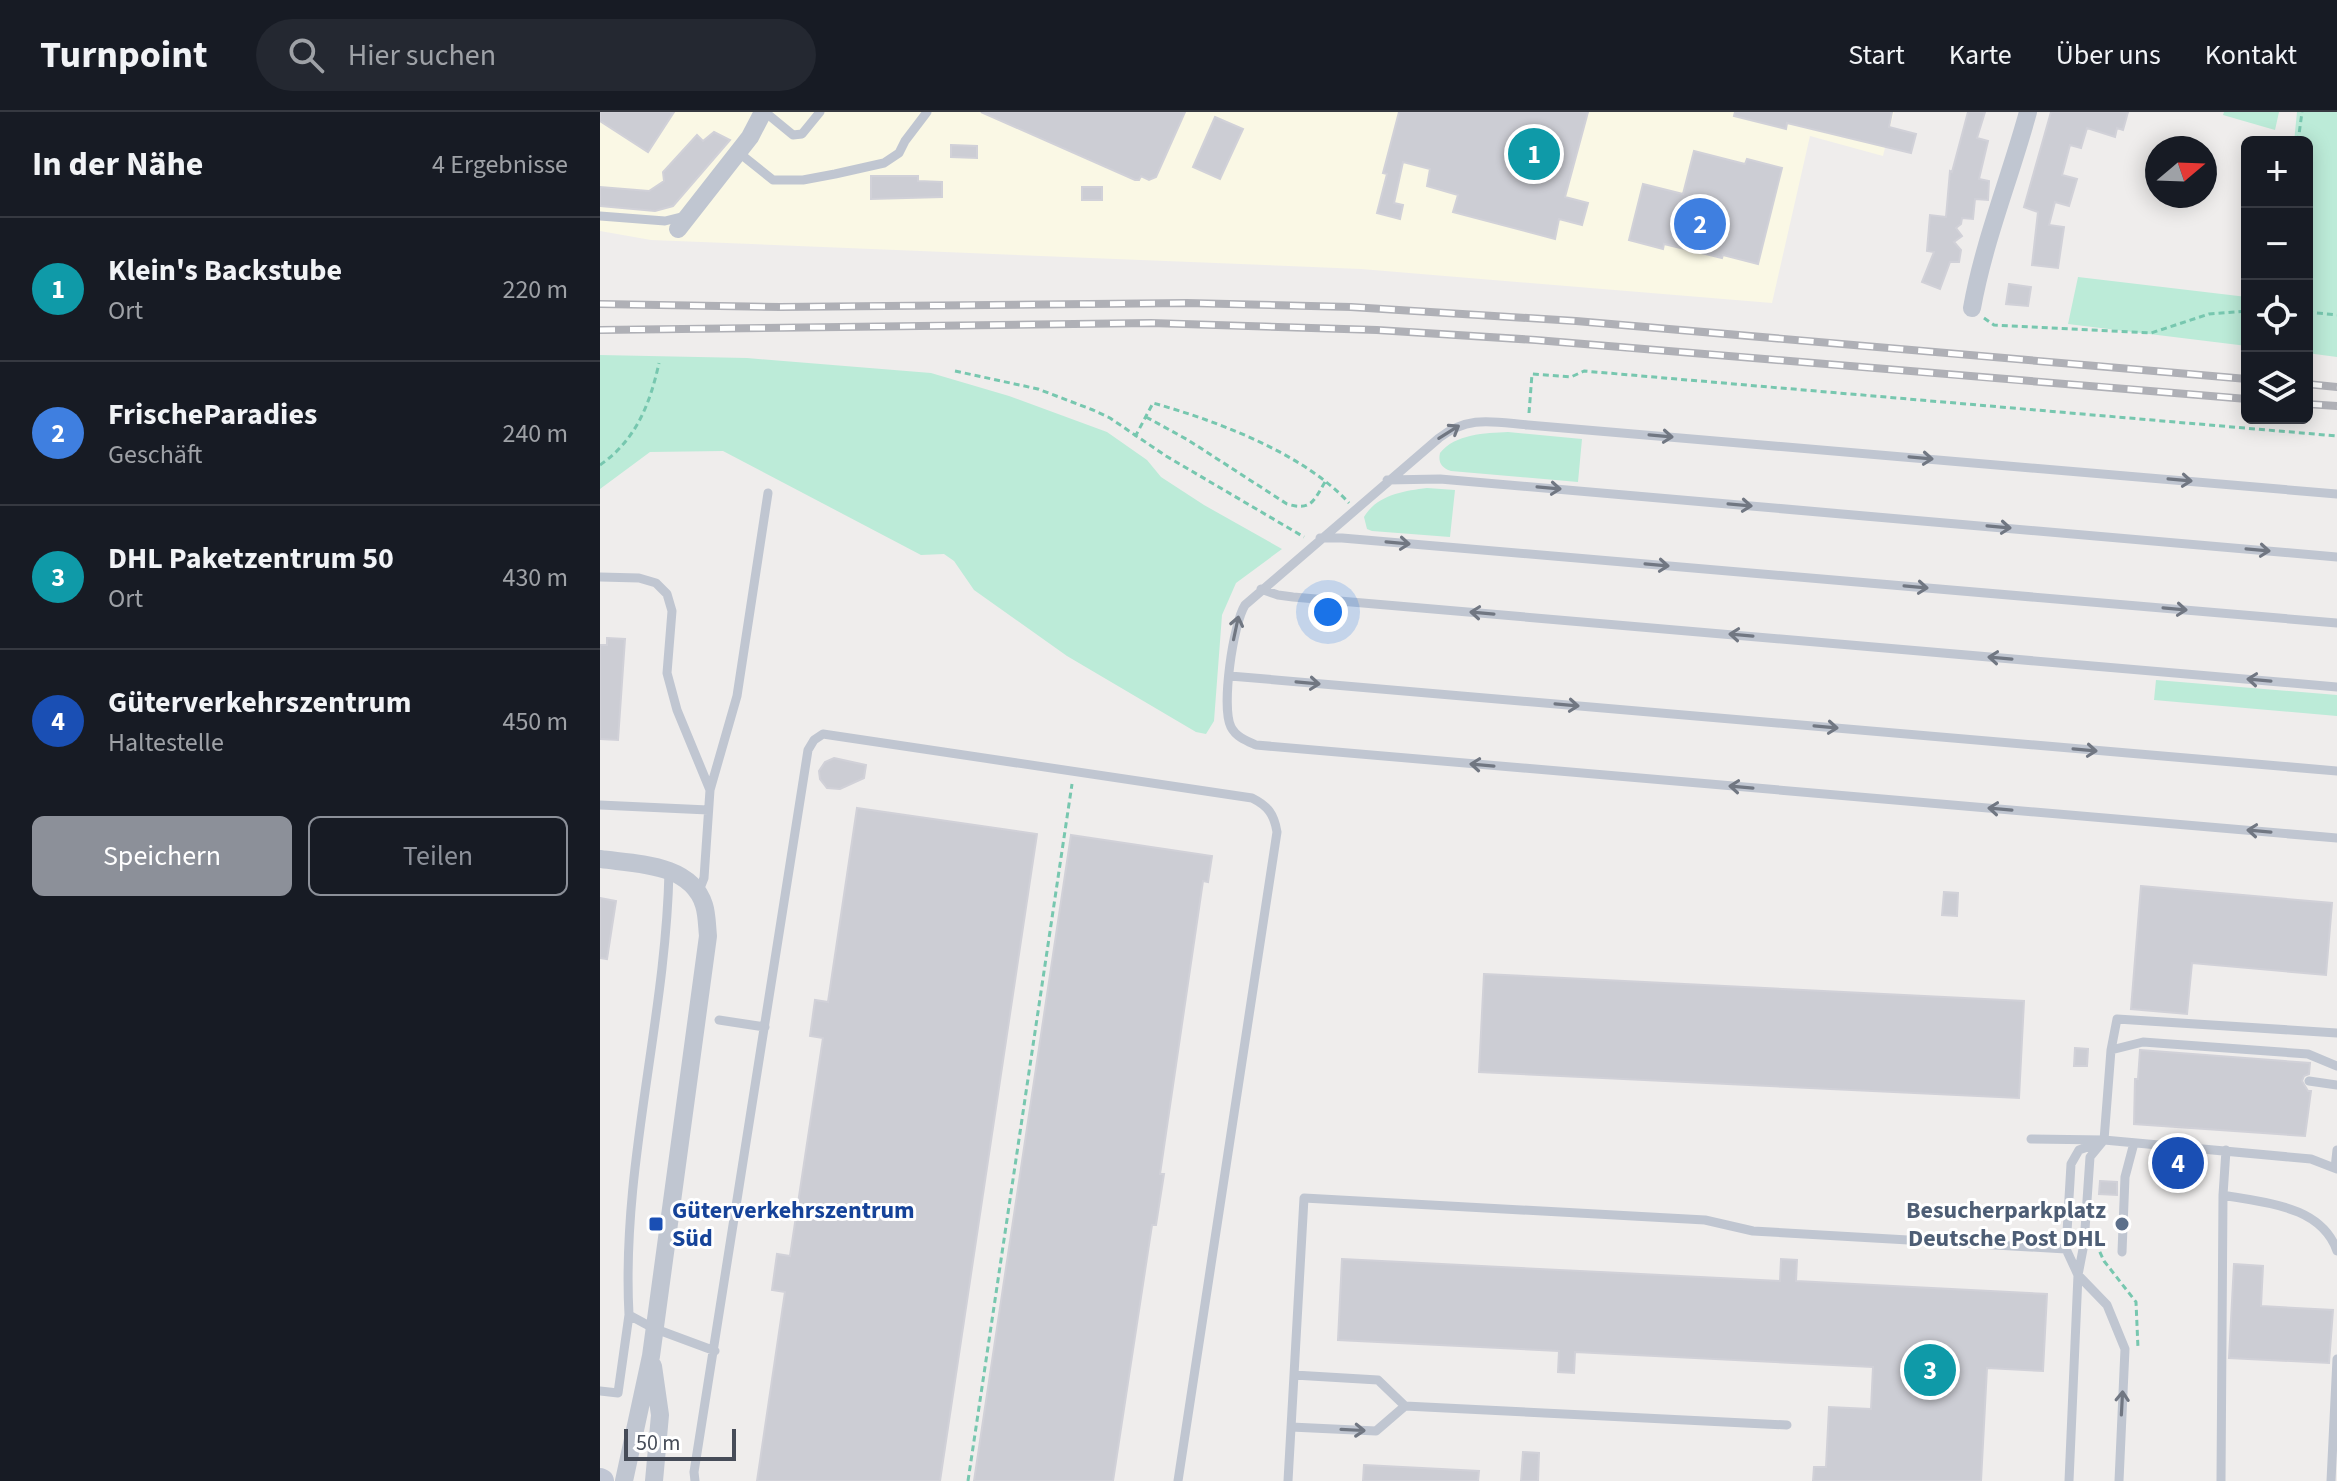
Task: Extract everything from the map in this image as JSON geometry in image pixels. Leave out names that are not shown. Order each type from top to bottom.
[{"type":"street","points":[[683,222],[738,152],[764,112]]},
{"type":"street","points":[[1972,308],[1979,266],[2011,175],[2028,112]]},
{"type":"street","points":[[600,859],[676,872],[692,884],[704,904],[708,936],[651,1356],[624,1481]]},
{"type":"street","points":[[651,1356],[660,1415],[654,1481]]},
{"type":"lane","points":[[764,112],[793,135],[802,134],[820,112]]},
{"type":"lane","points":[[738,152],[773,180],[803,180],[835,174],[884,163],[899,153],[927,112]]},
{"type":"lane","points":[[600,216],[683,222]]},
{"type":"lane","points":[[2337,494],[1482,421],[1462,424],[1387,480],[1261,589],[1240,613],[1235,630],[1228,713],[1232,728],[1242,739],[1256,745],[2337,838]]},
{"type":"lane","points":[[1387,480],[1440,479],[2337,557]]},
{"type":"lane","points":[[698,893],[704,878],[710,790],[737,696],[768,493]]},
{"type":"lane","points":[[1317,540],[1342,538],[2337,623]]},
{"type":"lane","points":[[600,577],[639,578],[656,583],[667,594],[672,611],[667,673],[677,710],[710,790]]},
{"type":"lane","points":[[1261,589],[1293,597],[2337,687]]},
{"type":"lane","points":[[1230,676],[2337,771]]},
{"type":"lane","points":[[695,1481],[808,750],[814,740],[823,734],[836,734],[1252,798],[1265,805],[1275,817],[1277,832],[1178,1481]]},
{"type":"lane","points":[[600,805],[708,810]]},
{"type":"lane","points":[[600,1391],[618,1393],[629,1315],[627,1272],[632,1208],[668,920],[669,871]]},
{"type":"lane","points":[[2069,1481],[2078,1275],[2084,1244],[2090,1157],[2104,1140],[2111,1050],[2117,1019],[2337,1033]]},
{"type":"lane","points":[[719,1020],[765,1027]]},
{"type":"lane","points":[[2111,1050],[2143,1042],[2188,1045],[2308,1054],[2337,1066]]},
{"type":"lane","points":[[2309,1081],[2337,1085]]},
{"type":"lane","points":[[2031,1139],[2104,1140],[2226,1150],[2311,1159],[2336,1167],[2337,1150]]},
{"type":"lane","points":[[2104,1140],[2079,1150],[2071,1164],[2066,1249],[2078,1275],[2107,1305],[2125,1349],[2119,1481]]},
{"type":"lane","points":[[2122,1252],[2125,1177],[2134,1143]]},
{"type":"lane","points":[[2221,1481],[2226,1150]]},
{"type":"lane","points":[[2223,1195],[2292,1209],[2317,1222],[2333,1240],[2337,1251]]},
{"type":"lane","points":[[1288,1481],[1304,1198],[1705,1220],[1753,1231],[2066,1249]]},
{"type":"lane","points":[[629,1315],[653,1328],[715,1351]]},
{"type":"lane","points":[[2331,1481],[2337,1359]]},
{"type":"lane","points":[[1294,1375],[1378,1380],[1405,1406],[1787,1425]]},
{"type":"lane","points":[[1291,1427],[1376,1431],[1405,1406]]},
{"type":"path","points":[[2299,136],[2302,112]]},
{"type":"path","points":[[1972,308],[1994,325],[2151,333],[2209,314],[2241,311]]},
{"type":"path","points":[[2313,313],[2337,315]]},
{"type":"path","points":[[600,465],[617,453],[636,429],[652,395],[659,363]]},
{"type":"path","points":[[955,371],[1004,380],[1074,401],[1110,418],[1135,437],[1317,540]]},
{"type":"path","points":[[1528,425],[1532,374],[1571,377],[1584,371],[2337,436]]},
{"type":"path","points":[[1135,437],[1153,403],[1206,418],[1293,461],[1325,482],[1354,509]]},
{"type":"path","points":[[1146,417],[1188,440],[1287,504],[1302,508],[1309,505],[1325,482]]},
{"type":"path","points":[[968,1481],[1074,771]]},
{"type":"shaded area","points":[[600,112],[1894,112],[1883,156],[1810,136],[1772,303],[1361,269],[651,240],[600,231]]},
{"type":"green space","points":[[2224,112],[2279,112],[2275,130],[2223,115]]},
{"type":"green space","points":[[2297,112],[2337,112],[2337,357],[2313,354],[2313,136],[2295,136]]},
{"type":"green space","points":[[2078,277],[2241,296],[2241,345],[2068,324]]},
{"type":"green space","points":[[600,355],[747,358],[931,373],[1009,396],[1107,432],[1147,460],[1161,477],[1282,549],[1236,583],[1222,615],[1214,721],[1206,734],[1196,732],[1067,656],[974,590],[954,561],[944,554],[921,555],[723,451],[650,452],[600,489]]},
{"type":"green space","points":[[1508,432],[1582,439],[1578,482],[1451,471],[1441,464],[1440,453],[1462,438]]},
{"type":"green space","points":[[1427,488],[1455,490],[1450,537],[1367,529],[1364,517],[1383,499]]},
{"type":"green space","points":[[2156,680],[2337,695],[2337,716],[2154,700]]},
{"type":"building","points":[[600,112],[674,112],[648,152],[600,121]]},
{"type":"building","points":[[981,112],[1185,112],[1156,177],[1149,180],[1141,176],[1135,180]]},
{"type":"building","points":[[1399,112],[1588,112],[1565,197],[1588,203],[1582,225],[1559,219],[1555,239],[1453,212],[1458,195],[1427,186],[1430,169],[1403,162],[1394,203],[1403,205],[1400,219],[1377,213],[1387,174],[1383,173]]},
{"type":"building","points":[[1735,112],[1892,112],[1889,127],[1916,134],[1911,153],[1787,123],[1786,129],[1734,116]]},
{"type":"building","points":[[1968,112],[1985,112],[1977,138],[1988,141],[1979,179],[1989,181],[1988,200],[1975,199],[1973,219],[1962,218],[1956,228],[1962,236],[1954,242],[1961,250],[1959,262],[1950,262],[1940,289],[1922,282],[1934,252],[1927,251],[1930,215],[1946,217],[1950,171]]},
{"type":"building","points":[[2051,112],[2128,112],[2123,130],[2117,128],[2115,137],[2087,128],[2081,148],[2070,145],[2062,175],[2077,179],[2069,206],[2055,202],[2049,225],[2064,227],[2058,268],[2032,265],[2038,212],[2024,207]]},
{"type":"building","points":[[1215,117],[1243,129],[1220,179],[1193,167]]},
{"type":"building","points":[[714,132],[730,140],[673,206],[655,211],[600,206],[600,187],[649,191],[664,181],[663,172],[697,135],[703,141]]},
{"type":"building","points":[[951,145],[977,146],[977,158],[951,157]]},
{"type":"building","points":[[1694,151],[1745,164],[1747,159],[1782,168],[1758,264],[1664,244],[1663,249],[1629,240],[1643,184],[1683,194]]},
{"type":"building","points":[[871,176],[918,176],[918,181],[942,182],[942,197],[871,199]]},
{"type":"building","points":[[1082,187],[1102,187],[1102,200],[1082,200]]},
{"type":"building","points":[[2009,284],[2031,287],[2028,306],[2006,304]]},
{"type":"building","points":[[607,638],[625,639],[618,740],[600,739],[600,645],[607,645]]},
{"type":"building","points":[[834,758],[866,765],[864,778],[840,789],[827,788],[820,779],[819,771],[825,762]]},
{"type":"building","points":[[857,808],[1037,834],[940,1481],[757,1481],[785,1292],[772,1290],[777,1254],[790,1256],[823,1038],[810,1036],[815,1000],[828,1002]]},
{"type":"building","points":[[1071,835],[1212,856],[1208,882],[1203,881],[1160,1174],[1164,1174],[1156,1225],[1152,1225],[1113,1481],[974,1481]]},
{"type":"building","points":[[2141,886],[2332,903],[2326,975],[2192,963],[2187,1014],[2131,1009]]},
{"type":"building","points":[[1944,892],[1958,893],[1957,916],[1942,915]]},
{"type":"building","points":[[600,898],[616,901],[607,959],[600,958]]},
{"type":"building","points":[[1484,974],[2024,1001],[2019,1098],[1479,1072]]},
{"type":"building","points":[[2075,1048],[2088,1049],[2087,1066],[2074,1066]]},
{"type":"building","points":[[2140,1050],[2310,1063],[2309,1074],[2302,1081],[2311,1091],[2305,1136],[2134,1124],[2135,1079],[2138,1079]]},
{"type":"building","points":[[2100,1181],[2117,1182],[2117,1195],[2099,1194]]},
{"type":"building","points":[[1342,1259],[1780,1281],[1781,1259],[1797,1260],[1796,1281],[2047,1294],[2043,1371],[1987,1368],[1981,1481],[1813,1481],[1814,1467],[1826,1467],[1829,1407],[1871,1409],[1873,1367],[1575,1352],[1574,1373],[1558,1372],[1559,1351],[1338,1340]]},
{"type":"building","points":[[2234,1264],[2263,1266],[2261,1306],[2333,1310],[2329,1363],[2229,1358]]},
{"type":"building","points":[[1523,1452],[1539,1453],[1538,1481],[1521,1481]]},
{"type":"building","points":[[1364,1465],[1479,1471],[1478,1481],[1363,1481]]},
{"type":"railway","points":[[600,304],[780,307],[1187,303],[1351,307],[1576,321],[2241,378]]},
{"type":"railway","points":[[600,330],[1151,323],[1377,330],[1536,340],[2241,399]]},
{"type":"railway","points":[[2313,385],[2337,387]]},
{"type":"railway","points":[[2313,404],[2337,406]]},
{"type":"place","name":"Klein's Backstube","points":[[1534,154]]},
{"type":"place","name":"FrischeParadies","points":[[1700,224]]},
{"type":"place","name":"Güterverkehrszentrum","points":[[2178,1163]]},
{"type":"place","name":"Güterverkehrszentrum Süd","points":[[656,1224]]},
{"type":"place","name":"Besucherparkplatz Deutsche Post DHL","points":[[2122,1224]]},
{"type":"place","name":"DHL Paketzentrum 50","points":[[1930,1370]]}]
